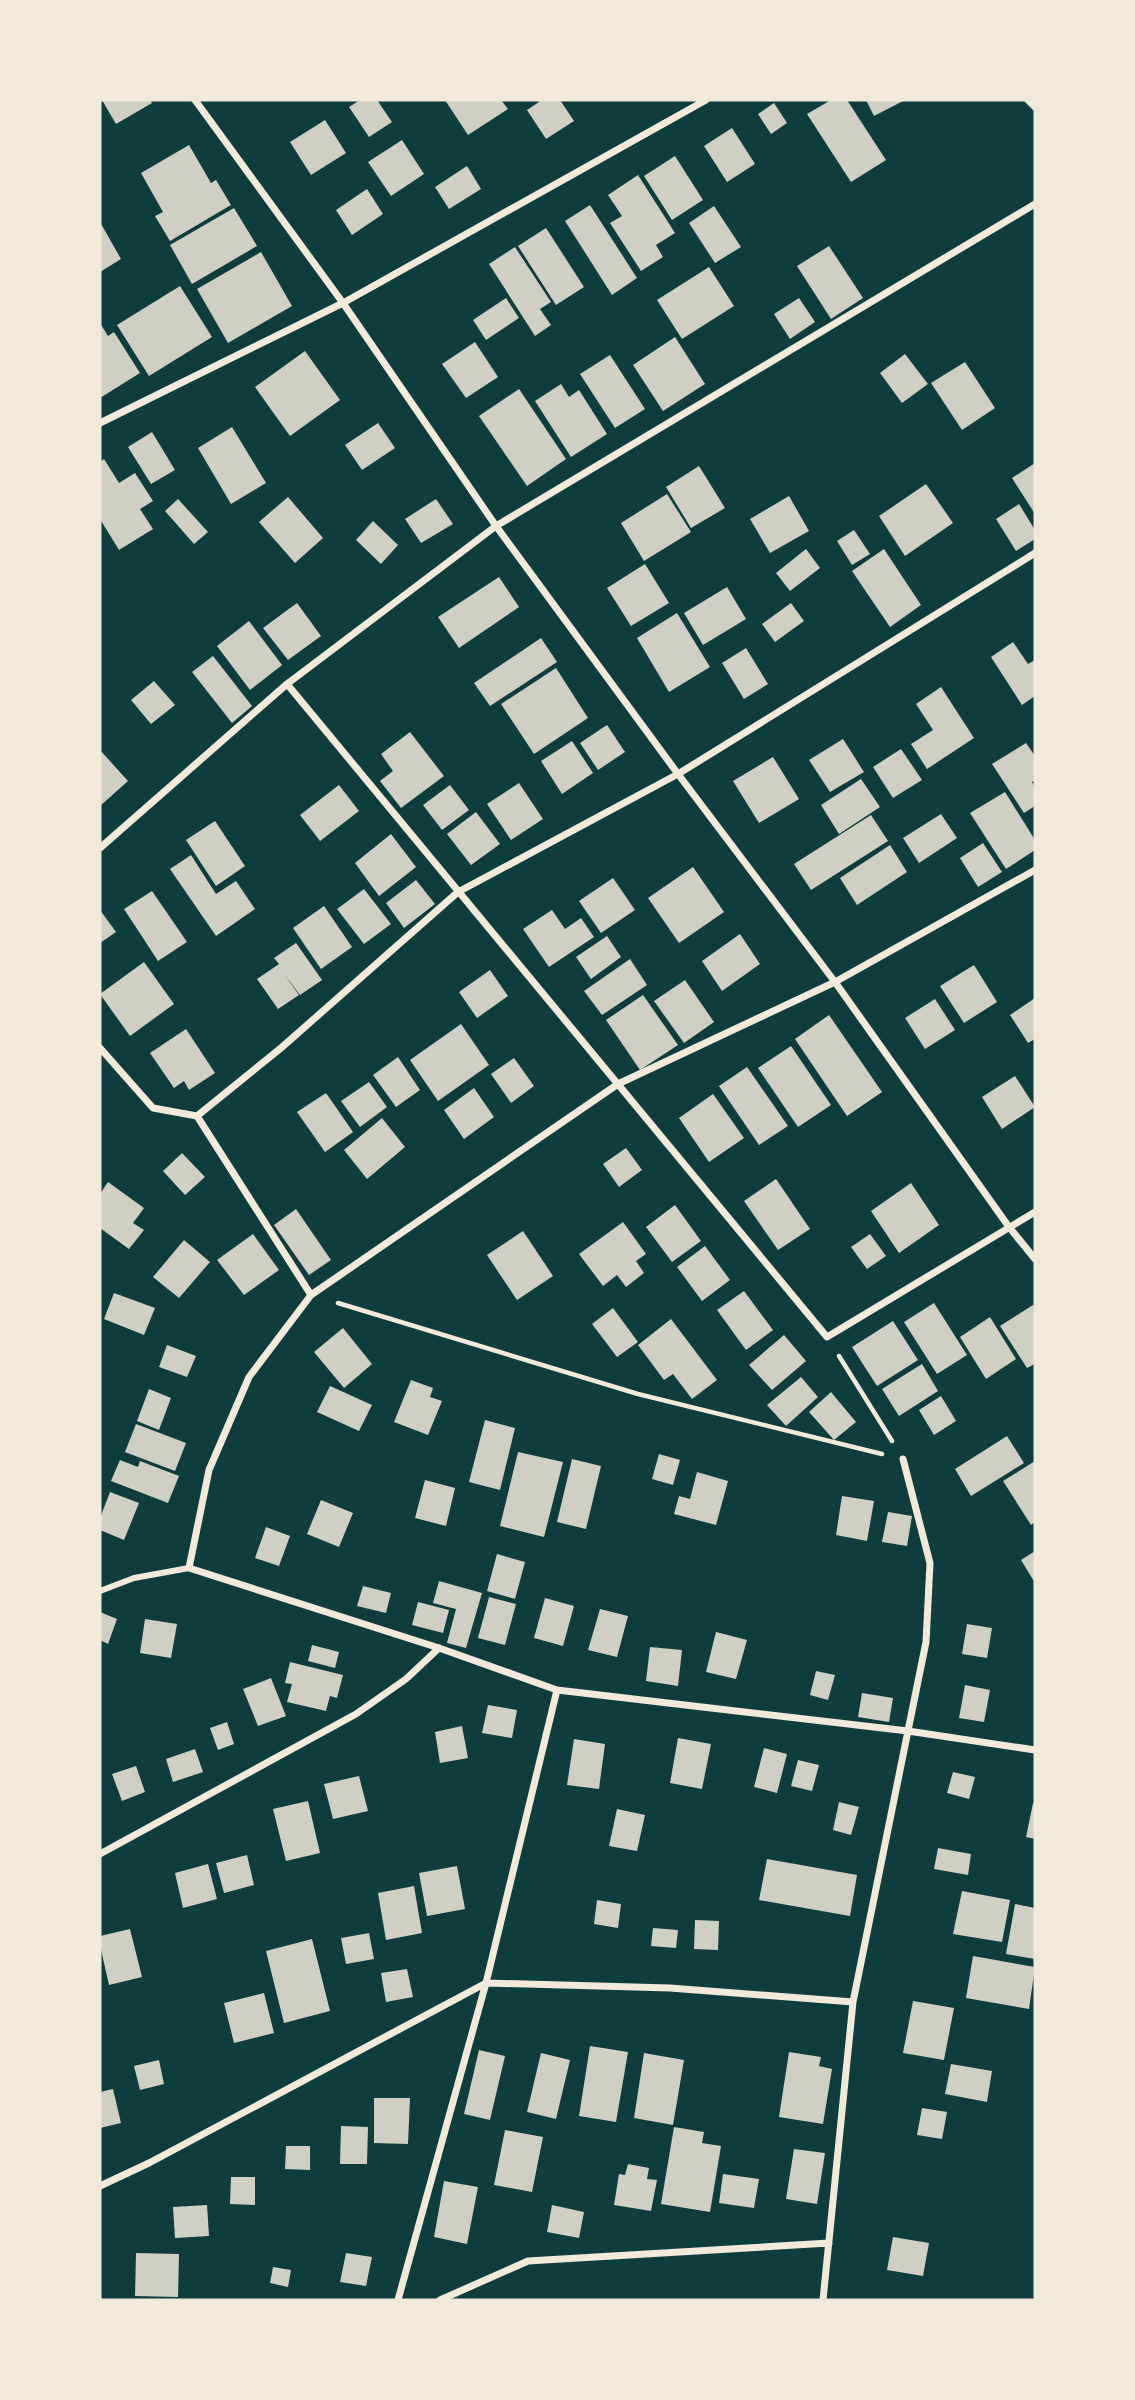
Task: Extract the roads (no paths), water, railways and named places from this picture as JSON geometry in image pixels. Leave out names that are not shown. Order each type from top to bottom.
[{"type":"street","points":[[195,100],[343,303],[496,526],[835,982],[1009,1227],[1035,1259]]},
{"type":"street","points":[[100,423],[343,303],[706,100]]},
{"type":"street","points":[[1028,100],[1035,107]]},
{"type":"street","points":[[100,848],[287,684],[496,526],[1035,204]]},
{"type":"street","points":[[197,1116],[281,1048],[458,892],[678,774],[1035,553]]},
{"type":"street","points":[[287,684],[827,1337],[1035,1212]]},
{"type":"street","points":[[189,1568],[209,1470],[249,1377],[311,1295],[618,1084],[835,982],[1035,870]]},
{"type":"street","points":[[100,1048],[153,1108],[197,1116],[311,1295]]},
{"type":"street","points":[[823,2300],[853,2002],[926,1642],[930,1563],[903,1459]]},
{"type":"street","points":[[100,1591],[134,1578],[189,1568],[439,1648],[557,1690],[908,1731],[1035,1750]]},
{"type":"street","points":[[100,1854],[356,1714],[406,1679],[439,1648]]},
{"type":"street","points":[[398,2300],[486,1983],[557,1690]]},
{"type":"street","points":[[100,2186],[149,2164],[486,1983],[670,1988],[853,2002]]},
{"type":"street","points":[[440,2300],[528,2261],[829,2244]]}]
